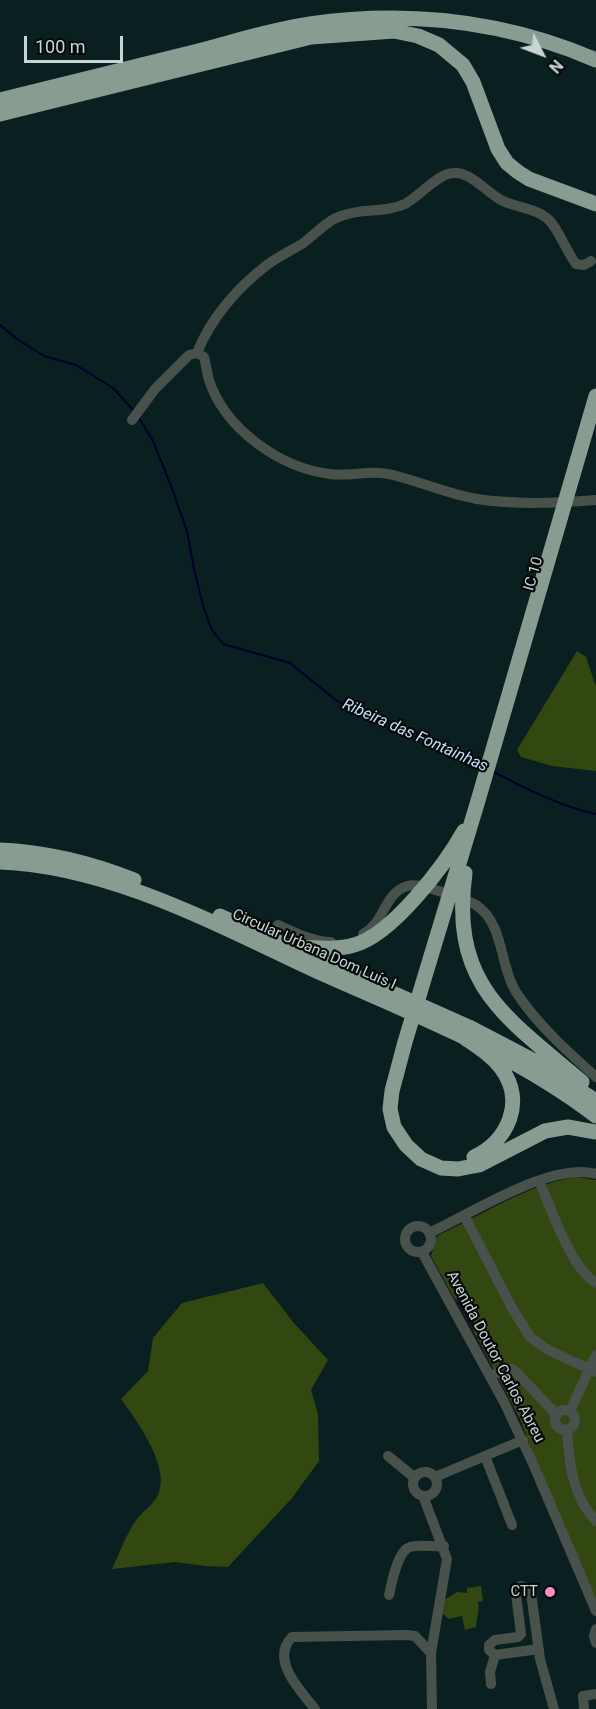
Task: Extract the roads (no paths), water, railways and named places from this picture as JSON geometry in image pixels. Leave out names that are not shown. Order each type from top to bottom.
[{"type":"highway","points":[[0,100],[373,19],[442,20],[514,32],[596,60]]},
{"type":"highway","points":[[0,114],[310,31],[394,31],[418,36],[439,45],[463,65],[473,82],[498,149],[507,163],[529,179],[596,204]]},
{"type":"highway","name":"IC 10","points":[[465,1038],[483,1050],[502,1069],[511,1088],[513,1106],[505,1130],[489,1149],[474,1157],[451,1159],[435,1156],[421,1147],[408,1132],[400,1115],[400,1093],[477,804],[596,396]]},
{"type":"highway","name":"IC 10","points":[[596,431],[465,873],[405,1042],[392,1091],[390,1109],[394,1127],[406,1145],[421,1159],[441,1168],[458,1169],[479,1165],[545,1131],[568,1127],[596,1131]]},
{"type":"highway","name":"IC 10","points":[[291,947],[331,949],[353,946],[365,942],[384,930],[404,910],[456,845],[477,804]]},
{"type":"highway","name":"Circular Urbana Dom Luís I","points":[[0,850],[47,855],[93,865],[161,890],[291,947],[409,1006]]},
{"type":"highway","name":"Circular Urbana Dom Luís I","points":[[0,862],[79,872],[169,904],[526,1057],[596,1101]]},
{"type":"highway","name":"IC 10","points":[[465,873],[462,911],[468,950],[478,977],[500,1010],[519,1029],[596,1094]]},
{"type":"highway","name":"Circular Urbana Dom Luís I","points":[[429,1015],[465,1038],[531,1071],[596,1116]]},
{"type":"street","points":[[197,353],[212,321],[266,266],[334,219],[351,213],[394,208],[407,202],[449,173],[457,172],[469,177],[499,199],[537,212],[550,221],[576,264],[591,261]]},
{"type":"street","points":[[132,420],[155,389],[189,355],[197,353],[204,357],[209,380],[222,406],[248,435],[274,456],[302,469],[332,475],[370,471],[391,474],[437,489],[476,498],[515,503],[596,500]]},
{"type":"street","points":[[278,925],[324,942],[348,941],[367,933],[381,918],[389,899],[396,890],[411,884],[476,905],[488,916],[499,942],[503,963],[516,992],[565,1050],[596,1077]]},
{"type":"street","points":[[429,1233],[539,1181],[570,1171],[596,1174]]},
{"type":"street","points":[[539,1181],[576,1263],[586,1276],[596,1283]]},
{"type":"street","points":[[464,1215],[528,1334],[543,1347],[593,1370]]},
{"type":"street","points":[[414,1226],[424,1227],[429,1233],[431,1241],[429,1247],[422,1252],[415,1252],[405,1245],[405,1235],[414,1226]]},
{"type":"street","name":"Avenida Doutor Carlos Abreu","points":[[422,1252],[491,1376],[523,1440],[596,1611]]},
{"type":"street","points":[[570,1411],[593,1370],[596,1355]]},
{"type":"street","points":[[491,1376],[507,1368],[516,1371],[557,1415]]},
{"type":"street","points":[[567,1430],[561,1429],[556,1422],[557,1415],[562,1410],[570,1411]]},
{"type":"street","points":[[567,1430],[575,1419],[570,1411]]},
{"type":"street","points":[[567,1430],[573,1481],[581,1500],[596,1521]]},
{"type":"street","points":[[415,1478],[424,1472],[435,1477],[523,1440]]},
{"type":"street","points":[[388,1456],[415,1478]]},
{"type":"street","points":[[485,1456],[512,1525]]},
{"type":"street","points":[[423,1496],[431,1494],[436,1488],[435,1477]]},
{"type":"street","points":[[415,1478],[414,1489],[423,1496],[444,1546],[447,1562],[431,1653],[432,1709]]},
{"type":"street","points":[[389,1595],[399,1560],[405,1550],[413,1546],[444,1546]]},
{"type":"street","points":[[539,1649],[495,1655],[489,1650],[491,1642],[520,1635],[516,1594],[519,1587],[523,1586],[531,1593],[539,1649],[540,1659],[554,1709]]},
{"type":"street","points":[[315,1709],[288,1673],[285,1656],[291,1639],[298,1636],[415,1636],[436,1623]]},
{"type":"street","points":[[596,1629],[594,1636],[596,1643]]},
{"type":"street","points":[[415,1636],[431,1653]]},
{"type":"street","points":[[491,1684],[490,1672],[495,1655]]},
{"type":"street","points":[[584,1709],[583,1696],[596,1694]]},
{"type":"waterway","name":"Ribeira das Fontainhas","points":[[0,325],[44,356],[76,365],[113,388],[134,411]]},
{"type":"waterway","name":"Ribeira das Fontainhas","points":[[139,418],[153,441],[171,486],[187,531],[204,609],[212,630],[223,644],[290,663],[337,701],[365,715],[417,733],[483,766]]},
{"type":"waterway","name":"Ribeira das Fontainhas","points":[[494,772],[556,802],[596,814]]},
{"type":"place","name":"CTT","points":[[550,1592]]}]
